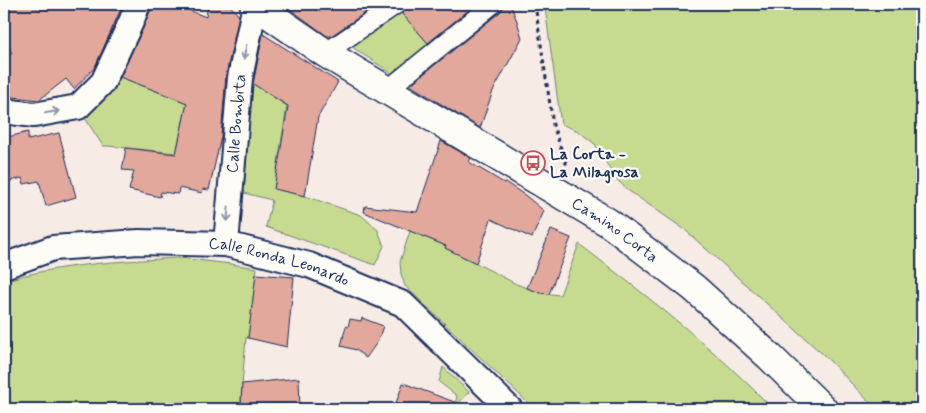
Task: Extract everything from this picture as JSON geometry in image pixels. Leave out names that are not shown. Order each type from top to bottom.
[{"type":"street","points":[[4,111],[34,115],[78,107],[102,82],[138,4]]},
{"type":"street","name":"Camino Corta","points":[[255,4],[325,52],[609,224],[694,288],[770,357],[823,409]]},
{"type":"street","name":"Calle Bombita","points":[[226,244],[240,78],[255,4]]},
{"type":"street","points":[[325,52],[397,4]]},
{"type":"street","points":[[387,90],[493,4]]},
{"type":"street","name":"Calle Ronda Leonardo","points":[[4,266],[53,248],[139,242],[226,244],[309,265],[403,304],[510,409]]},
{"type":"path","points":[[535,4],[553,125],[580,205]]},
{"type":"green space","points":[[545,4],[922,4],[922,409],[876,409],[828,359],[684,229],[629,191],[615,178],[595,144],[578,131],[561,124]]},
{"type":"green space","points":[[399,8],[430,46],[394,75],[346,43]]},
{"type":"green space","points":[[120,77],[187,103],[176,153],[103,146],[83,115],[104,98]]},
{"type":"green space","points":[[252,83],[287,106],[274,189],[305,196],[361,215],[378,230],[384,246],[375,265],[266,227],[272,200],[244,193]]},
{"type":"green space","points":[[410,231],[446,246],[445,248],[516,284],[541,293],[560,295],[579,244],[703,343],[773,409],[533,409],[405,286],[400,262]]},
{"type":"green space","points":[[179,258],[257,268],[248,338],[246,338],[240,409],[4,409],[4,281],[68,267]]},
{"type":"green space","points":[[443,367],[469,392],[455,407],[457,409],[454,409],[457,396],[439,382]]},
{"type":"building","points":[[4,4],[123,4],[95,67],[74,89],[66,79],[39,100],[4,96],[4,62],[12,53],[4,38]]},
{"type":"building","points":[[151,4],[173,4],[206,17],[208,4],[229,4],[239,16],[226,75],[221,137],[209,190],[203,189],[202,193],[179,188],[178,194],[161,192],[160,197],[129,190],[134,171],[122,170],[126,148],[176,154],[187,103],[120,77],[143,28],[151,9]]},
{"type":"building","points":[[283,4],[378,4],[331,36],[327,36]]},
{"type":"building","points":[[408,4],[476,4],[428,43],[402,14]]},
{"type":"building","points":[[503,4],[510,4],[522,38],[493,91],[480,128],[410,85],[500,12]]},
{"type":"building","points":[[263,34],[338,82],[318,117],[305,196],[274,189],[288,106],[253,84]]},
{"type":"building","points":[[28,132],[28,140],[59,133],[76,197],[46,206],[39,181],[24,184],[22,178],[7,182],[4,168],[4,138]]},
{"type":"building","points":[[441,141],[471,158],[469,162],[505,182],[544,211],[532,238],[491,219],[476,263],[445,248],[446,246],[364,212],[365,206],[417,212]]},
{"type":"building","points":[[551,230],[571,238],[549,294],[527,288]]},
{"type":"building","points":[[256,274],[294,277],[287,347],[248,338]]},
{"type":"building","points":[[362,318],[383,326],[378,341],[366,358],[356,350],[341,346],[346,326],[348,327],[350,319],[361,321]]},
{"type":"building","points":[[299,378],[300,409],[241,409],[242,384]]},
{"type":"building","points":[[403,383],[468,407],[468,409],[394,409]]},
{"type":"place","name":"La Corta - La Milagrosa","points":[[533,163]]}]
